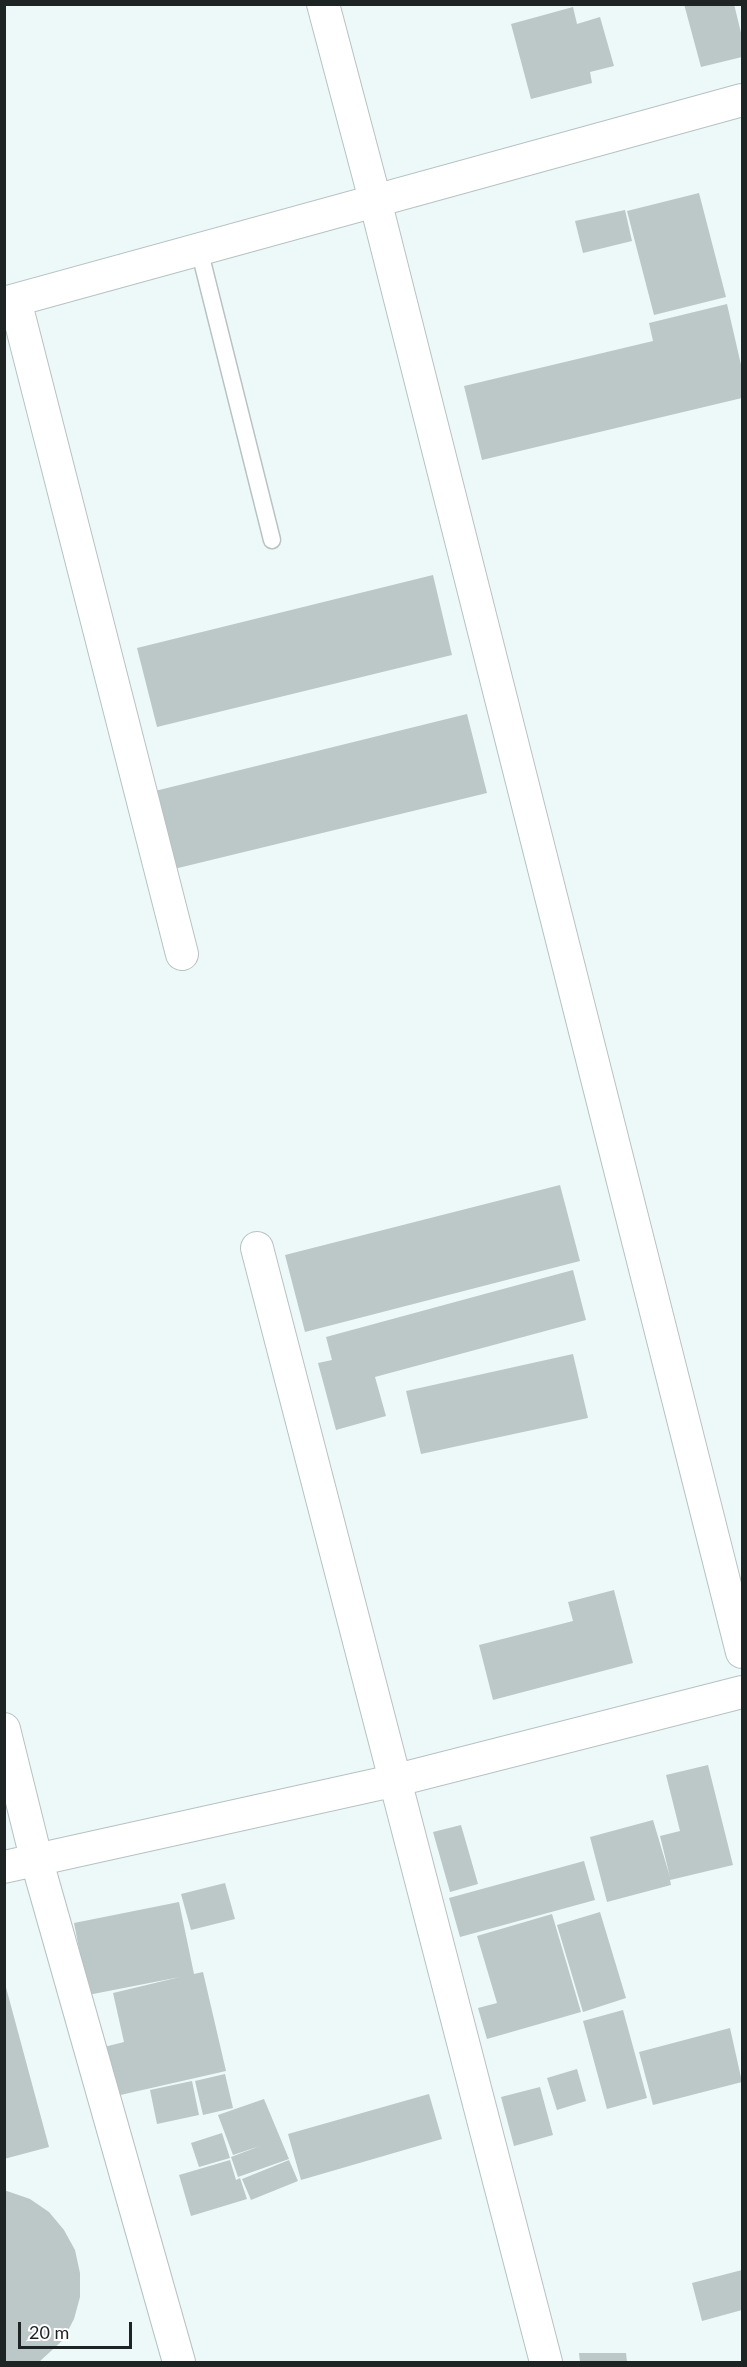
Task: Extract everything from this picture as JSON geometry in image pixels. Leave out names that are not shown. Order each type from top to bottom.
[{"type":"street","points":[[323,4],[375,200],[742,1652]]},
{"type":"street","points":[[182,954],[10,301],[742,100]]},
{"type":"street","points":[[257,1248],[397,1780],[546,2362]]},
{"type":"street","points":[[4,1866],[397,1780],[742,1692]]},
{"type":"street","points":[[4,1729],[36,1858],[179,2362]]},
{"type":"lane","points":[[199,249],[272,540]]},
{"type":"building","points":[[684,4],[734,4],[742,37],[742,57],[701,67]]},
{"type":"building","points":[[573,7],[577,24],[600,17],[614,66],[590,72],[592,83],[531,99],[511,24]]},
{"type":"building","points":[[699,193],[726,297],[654,315],[627,211]]},
{"type":"building","points":[[625,210],[632,241],[583,253],[575,221]]},
{"type":"building","points":[[727,304],[742,369],[742,398],[482,460],[464,386],[653,341],[649,323]]},
{"type":"building","points":[[433,575],[452,655],[157,727],[137,648]]},
{"type":"building","points":[[467,714],[487,793],[174,869],[155,791]]},
{"type":"building","points":[[560,1185],[580,1261],[305,1332],[285,1255]]},
{"type":"building","points":[[573,1270],[586,1320],[375,1377],[386,1416],[336,1430],[318,1363],[332,1360],[326,1337]]},
{"type":"building","points":[[573,1354],[588,1418],[421,1454],[406,1391]]},
{"type":"building","points":[[614,1590],[633,1663],[493,1700],[479,1645],[573,1621],[568,1602]]},
{"type":"building","points":[[708,1765],[733,1865],[670,1880],[671,1885],[607,1902],[590,1837],[653,1820],[670,1877],[660,1836],[680,1831],[666,1775]]},
{"type":"building","points":[[461,1825],[478,1884],[450,1892],[433,1832]]},
{"type":"building","points":[[584,1861],[595,1900],[460,1937],[449,1898]]},
{"type":"building","points":[[225,1883],[235,1919],[191,1930],[181,1894]]},
{"type":"building","points":[[179,1902],[194,1974],[203,1972],[226,2071],[116,2096],[104,2047],[124,2042],[113,1993],[180,1977],[88,1995],[74,1923]]},
{"type":"building","points":[[600,1912],[626,1998],[583,2012],[557,1925]]},
{"type":"building","points":[[552,1914],[581,2012],[487,2039],[478,2008],[497,2003],[477,1936]]},
{"type":"building","points":[[4,1980],[49,2147],[4,2159]]},
{"type":"building","points":[[623,2010],[647,2098],[607,2109],[583,2021]]},
{"type":"building","points":[[730,2028],[742,2082],[653,2105],[639,2052]]},
{"type":"building","points":[[577,2069],[586,2101],[557,2110],[547,2078]]},
{"type":"building","points":[[225,2074],[233,2108],[203,2115],[195,2081]]},
{"type":"building","points":[[192,2081],[199,2115],[157,2124],[150,2090]]},
{"type":"building","points":[[540,2087],[553,2135],[514,2146],[501,2097]]},
{"type":"building","points":[[429,2094],[442,2139],[301,2180],[288,2134]]},
{"type":"building","points":[[264,2099],[289,2159],[238,2177],[231,2157],[260,2146],[233,2155],[218,2115]]},
{"type":"building","points":[[222,2133],[230,2158],[199,2167],[191,2143]]},
{"type":"building","points":[[230,2160],[236,2180],[240,2178],[247,2199],[191,2216],[179,2175]]},
{"type":"building","points":[[289,2160],[298,2181],[251,2200],[242,2179]]},
{"type":"building","points":[[4,2190],[30,2199],[49,2212],[64,2230],[75,2250],[80,2273],[80,2297],[74,2319],[63,2340],[39,2362],[4,2362]]},
{"type":"building","points":[[742,2270],[742,2310],[702,2321],[692,2283]]},
{"type":"building","points":[[579,2353],[626,2353],[627,2362],[580,2362]]}]
